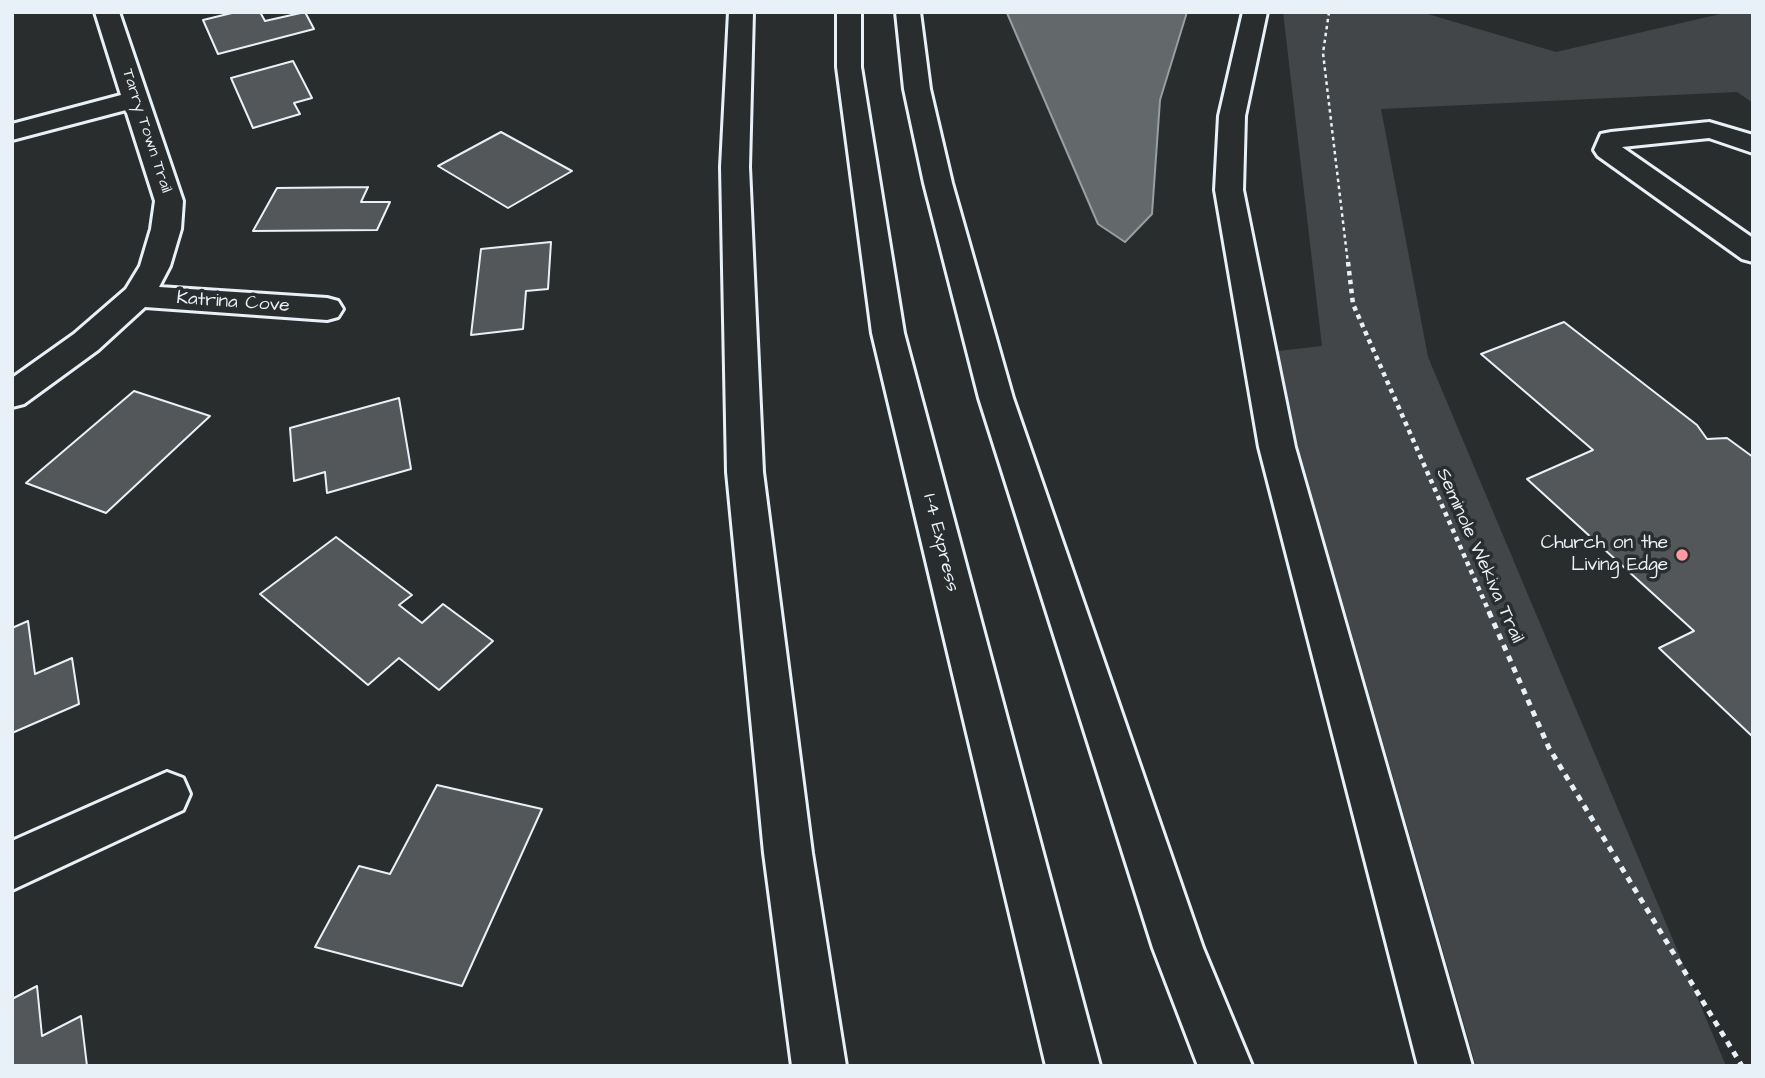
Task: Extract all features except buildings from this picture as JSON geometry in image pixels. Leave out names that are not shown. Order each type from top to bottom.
[{"type":"main road","name":"Tarry Town Trail","points":[[12,395],[86,342],[138,296],[155,266],[166,229],[169,201],[107,12]]},
{"type":"main road","points":[[741,12],[735,167],[745,472],[789,853],[819,1066]]},
{"type":"main road","name":"I-4 Express","points":[[849,12],[849,67],[888,333],[1073,1066]]},
{"type":"main road","points":[[908,12],[917,89],[938,183],[996,398],[1178,948],[1225,1066]]},
{"type":"main road","points":[[1255,12],[1232,116],[1229,190],[1278,447],[1445,1066]]},
{"type":"main road","points":[[12,132],[136,99]]},
{"type":"main road","points":[[1753,145],[1732,135],[1709,130],[1611,140],[1608,150],[1753,252]]},
{"type":"main road","name":"Katrina Cove","points":[[138,296],[327,309]]},
{"type":"main road","points":[[12,866],[167,794]]},
{"type":"path","name":"Seminole Wekiva Trail","points":[[1329,12],[1323,53],[1353,304],[1549,748],[1742,1066]]},
{"type":"shaded area","points":[[1187,12],[1160,100],[1152,214],[1125,242],[1098,224],[1007,13]]},
{"type":"shaded area","points":[[1283,12],[1421,12],[1556,52],[1729,12],[1753,12],[1753,103],[1737,92],[1381,109],[1428,357],[1726,1066],[1476,1066],[1299,450],[1278,351],[1322,346]]},
{"type":"place","name":"Church on the Living Edge","points":[[1682,555]]}]
